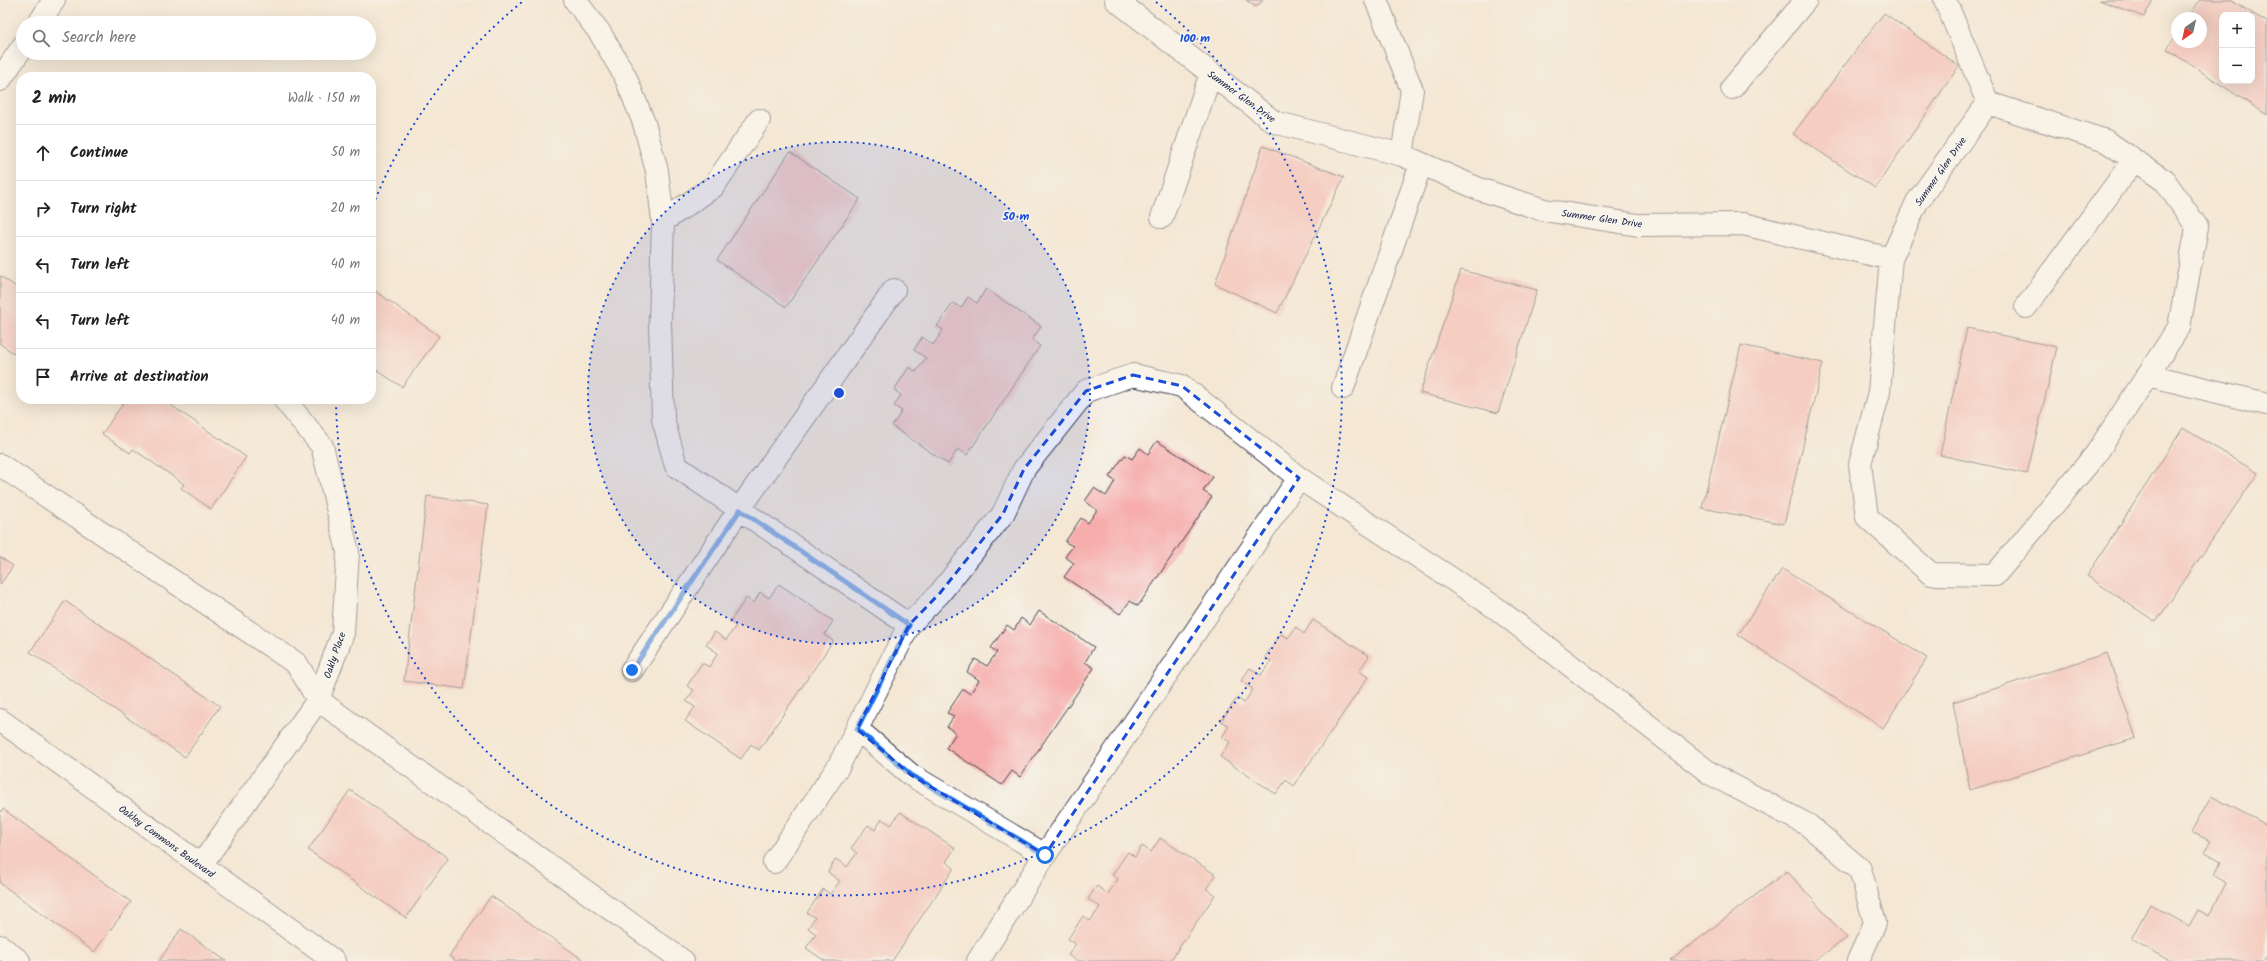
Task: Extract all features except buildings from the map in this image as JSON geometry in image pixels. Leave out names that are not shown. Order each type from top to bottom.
[{"type":"street","points":[[44,16],[54,0]]},
{"type":"street","points":[[575,0],[600,33],[621,70],[644,123],[656,171],[663,221],[660,322],[663,419],[676,466],[909,625]]},
{"type":"street","name":"Summer Glen Drive","points":[[1116,0],[1274,122],[1411,160],[1479,189],[1544,210],[1638,225],[1743,224],[1891,259],[1918,202],[1988,103]]},
{"type":"street","points":[[1343,388],[1411,160],[1412,90],[1376,0]]},
{"type":"street","points":[[1732,88],[1806,0]]},
{"type":"street","points":[[1891,259],[1879,392],[1860,464],[1867,517],[1931,574],[1995,575],[2096,454],[2179,327],[2197,227],[2165,181],[2106,141],[1988,103],[1945,0]]},
{"type":"street","points":[[0,80],[16,56]]},
{"type":"street","points":[[1162,217],[1211,73]]},
{"type":"street","points":[[663,221],[713,186],[760,120]]},
{"type":"street","points":[[2026,307],[2134,160]]},
{"type":"street","points":[[632,670],[740,510],[894,290]]},
{"type":"street","points":[[774,862],[838,767],[909,625],[940,593],[1002,514],[1024,469],[1086,391],[1133,375],[1182,386],[1299,478],[1496,608],[1711,774],[1808,825],[1860,869],[1876,924],[1858,961]]},
{"type":"street","points":[[2148,375],[2267,404]]},
{"type":"street","name":"Oakly Place","points":[[201,865],[318,700],[343,633],[348,552],[322,446],[288,404]]},
{"type":"street","points":[[0,466],[297,664],[318,700],[683,961]]},
{"type":"street","points":[[978,961],[1045,855],[1299,478]]},
{"type":"street","name":"Oakley Commons Boulevard","points":[[0,720],[334,961]]},
{"type":"street","points":[[857,729],[911,775],[1045,855]]},
{"type":"street","points":[[0,946],[19,961]]},
{"type":"highlighted area","points":[[1133,375],[1182,386],[1299,478],[1045,855],[911,775],[857,729],[909,625],[940,593],[1003,514],[1024,469],[1086,391]]},
{"type":"route","points":[[632,670],[740,510],[909,625],[857,729],[911,775],[1045,855]]}]
